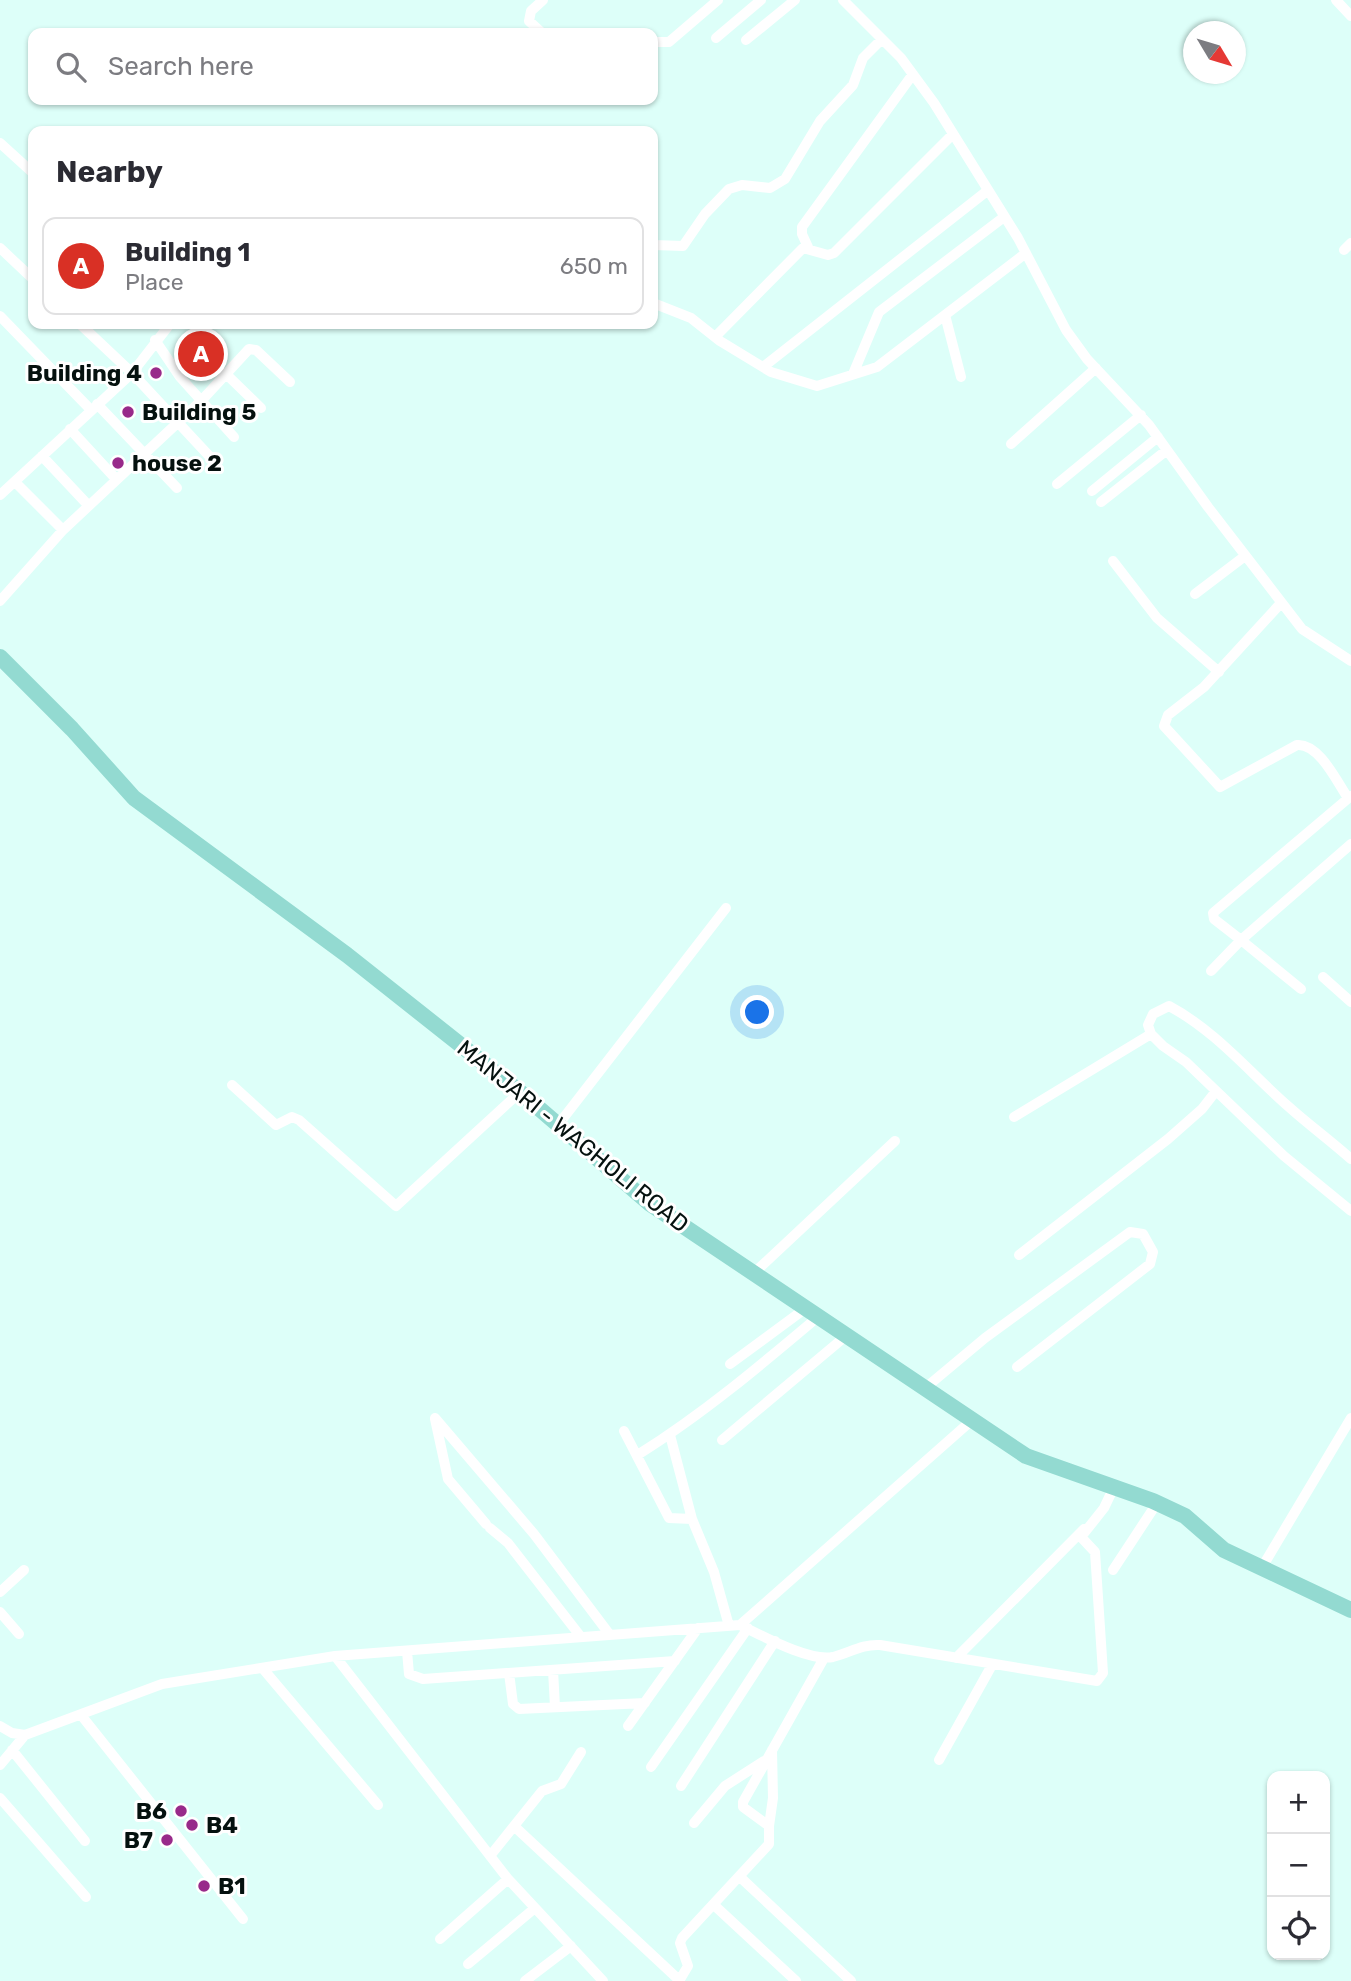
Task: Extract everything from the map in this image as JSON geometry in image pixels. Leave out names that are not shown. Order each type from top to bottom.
[{"type":"main road","name":"MANJARI - WAGHOLI ROAD","points":[[0,657],[72,729],[134,798],[347,955],[520,1092],[649,1203],[847,1335],[971,1422],[1026,1456],[1157,1503],[1185,1516],[1224,1550],[1351,1610]]},
{"type":"street","points":[[533,28],[528,21],[531,11],[543,0]]},
{"type":"street","points":[[658,42],[669,42],[718,0]]},
{"type":"street","points":[[716,38],[761,0]]},
{"type":"street","points":[[746,40],[795,0]]},
{"type":"street","points":[[843,0],[914,74],[1026,253],[1066,330],[1096,368],[1141,415],[1302,629],[1351,661]]},
{"type":"street","points":[[1336,0],[1350,11]]},
{"type":"street","points":[[658,245],[683,246],[705,214],[729,189],[742,186],[770,187],[785,179],[820,121],[853,85],[863,58],[881,39]]},
{"type":"street","points":[[808,247],[802,227],[914,74]]},
{"type":"street","points":[[715,337],[799,251],[808,247],[828,255],[834,253],[953,134]]},
{"type":"street","points":[[0,143],[28,168]]},
{"type":"street","points":[[763,367],[987,191]]},
{"type":"street","points":[[853,374],[879,312],[1004,217]]},
{"type":"street","points":[[0,248],[28,274]]},
{"type":"street","points":[[658,305],[691,318],[715,337],[777,375],[817,386],[877,367],[1026,253]]},
{"type":"street","points":[[0,316],[144,452],[177,488]]},
{"type":"street","points":[[946,316],[961,377]]},
{"type":"street","points":[[85,329],[132,373],[212,459]]},
{"type":"street","points":[[1,493],[132,373],[165,329]]},
{"type":"street","points":[[155,340],[180,377],[234,437]]},
{"type":"street","points":[[0,601],[88,505],[178,423],[225,373],[253,348],[289,382]]},
{"type":"street","points":[[1011,444],[1096,368]]},
{"type":"street","points":[[225,373],[261,408]]},
{"type":"street","points":[[1057,484],[1141,415]]},
{"type":"street","points":[[70,429],[116,480]]},
{"type":"street","points":[[1092,491],[1158,437]]},
{"type":"street","points":[[1101,502],[1167,450]]},
{"type":"street","points":[[42,456],[88,505]]},
{"type":"street","points":[[15,482],[63,530]]},
{"type":"street","points":[[1195,594],[1245,556]]},
{"type":"street","points":[[1113,561],[1157,618],[1219,672]]},
{"type":"street","points":[[1281,603],[1219,672],[1168,715],[1164,722],[1168,731],[1214,783],[1223,787],[1297,745],[1304,744],[1315,751],[1350,797],[1213,914],[1214,919],[1301,989]]},
{"type":"street","points":[[1210,971],[1241,940],[1351,844]]},
{"type":"street","points":[[558,1125],[726,908]]},
{"type":"street","points":[[1323,976],[1351,1002]]},
{"type":"street","points":[[1351,1159],[1290,1109],[1238,1057],[1182,1013],[1169,1006],[1153,1014],[1148,1026],[1151,1034],[1284,1156],[1351,1211]]},
{"type":"street","points":[[1014,1117],[1151,1034]]},
{"type":"street","points":[[232,1085],[276,1125],[295,1118],[396,1206],[520,1092]]},
{"type":"street","points":[[1019,1255],[1168,1139],[1202,1109],[1216,1091]]},
{"type":"street","points":[[754,1273],[895,1142]]},
{"type":"street","points":[[924,1389],[985,1338],[1130,1232],[1143,1234],[1153,1252],[1150,1264],[1017,1367]]},
{"type":"street","points":[[730,1364],[813,1312]]},
{"type":"street","points":[[639,1454],[670,1435],[813,1312]]},
{"type":"street","points":[[722,1440],[847,1335]]},
{"type":"street","points":[[580,1637],[508,1543],[488,1526],[447,1479],[435,1418],[534,1534],[610,1635]]},
{"type":"street","points":[[651,1767],[739,1626],[971,1422]]},
{"type":"street","points":[[1261,1569],[1350,1422]]},
{"type":"street","points":[[624,1431],[639,1454],[669,1518],[692,1519]]},
{"type":"street","points":[[670,1435],[692,1519],[739,1626]]},
{"type":"street","points":[[0,1726],[12,1733],[25,1735],[162,1684],[264,1670],[335,1656],[739,1626],[824,1658],[873,1644],[1093,1681],[1102,1676],[1098,1570],[1095,1552],[1081,1536],[1104,1508],[1114,1487]]},
{"type":"street","points":[[1113,1570],[1157,1503]]},
{"type":"street","points":[[956,1658],[1104,1508]]},
{"type":"street","points":[[0,1592],[24,1570]]},
{"type":"street","points":[[0,1612],[19,1634]]},
{"type":"street","points":[[628,1726],[698,1628]]},
{"type":"street","points":[[681,1786],[775,1641]]},
{"type":"street","points":[[407,1651],[407,1668],[412,1677],[424,1679],[674,1661]]},
{"type":"street","points":[[335,1656],[508,1879],[597,1979]]},
{"type":"street","points":[[769,1826],[742,1804],[824,1658]]},
{"type":"street","points":[[939,1760],[992,1665]]},
{"type":"street","points":[[264,1670],[378,1805]]},
{"type":"street","points":[[553,1670],[555,1707]]},
{"type":"street","points":[[509,1673],[515,1707],[645,1703]]},
{"type":"street","points":[[80,1715],[243,1919]]},
{"type":"street","points":[[0,1765],[25,1735]]},
{"type":"street","points":[[12,1750],[85,1841]]},
{"type":"street","points":[[490,1856],[545,1787],[561,1784],[581,1752]]},
{"type":"street","points":[[694,1823],[725,1786],[770,1754]]},
{"type":"street","points":[[514,1826],[679,1981],[688,1966],[681,1941],[769,1844],[773,1798],[770,1754]]},
{"type":"street","points":[[0,1798],[86,1897]]},
{"type":"street","points":[[740,1877],[851,1981]]},
{"type":"street","points":[[440,1939],[508,1879]]},
{"type":"street","points":[[714,1905],[796,1981]]},
{"type":"street","points":[[468,1964],[535,1908]]},
{"type":"street","points":[[525,1981],[571,1947]]},
{"type":"place","name":"Building 1","points":[[201,354]]},
{"type":"place","name":"Building 4","points":[[156,373]]},
{"type":"place","name":"Building 5","points":[[128,412]]},
{"type":"place","name":"house 2","points":[[118,463]]},
{"type":"place","name":"B6","points":[[181,1811]]},
{"type":"place","name":"B4","points":[[192,1825]]},
{"type":"place","name":"B7","points":[[167,1840]]},
{"type":"place","name":"B1","points":[[204,1886]]}]
